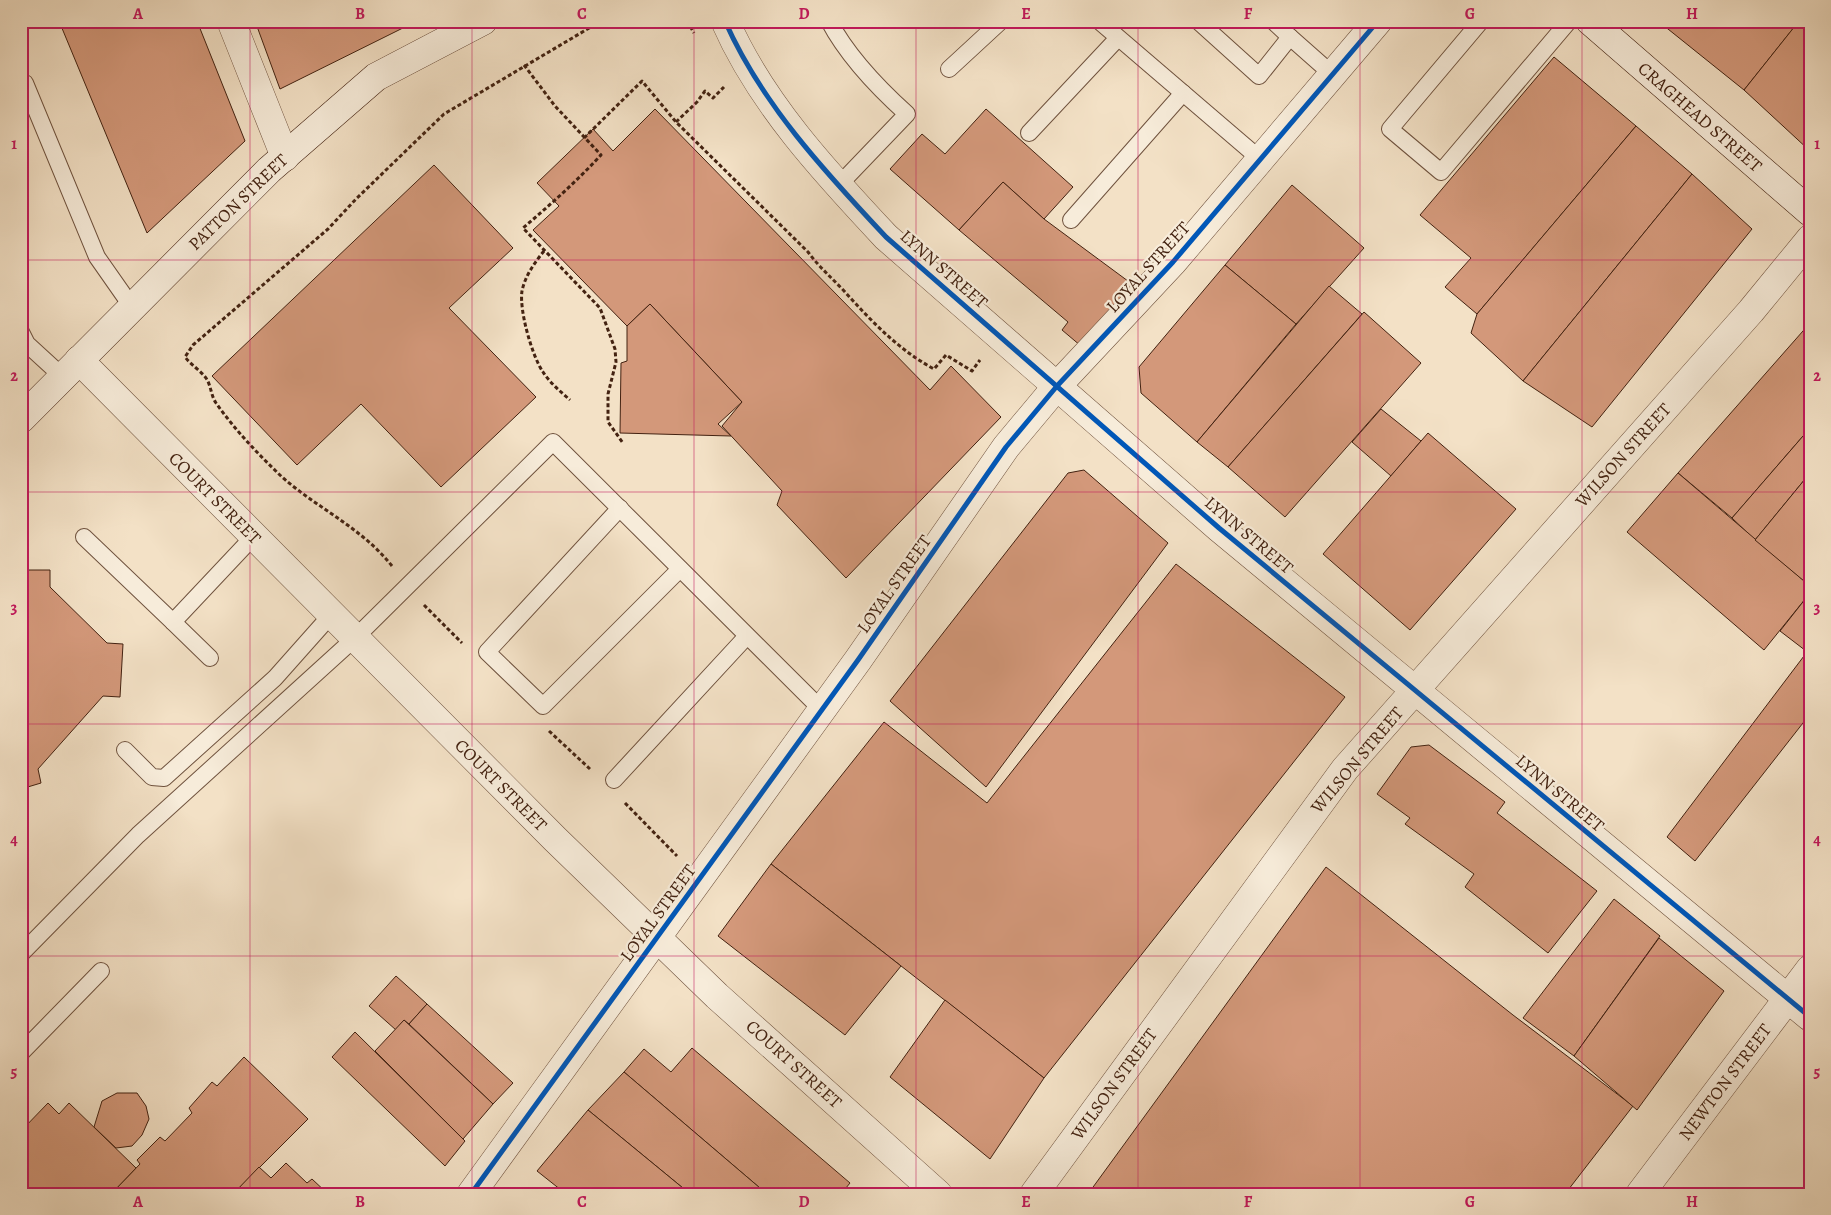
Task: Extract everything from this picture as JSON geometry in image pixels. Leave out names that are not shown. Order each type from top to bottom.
[{"type":"street","points":[[231,21],[285,156]]},
{"type":"street","name":"PATTON STREET","points":[[21,419],[285,156],[376,77],[483,21]]},
{"type":"street","name":"LYNN STREET","points":[[725,21],[736,46],[784,118],[838,186],[886,237],[1219,528],[1810,1017]]},
{"type":"street","name":"LOYAL STREET","points":[[471,1194],[822,710],[1006,447],[1058,386],[1173,262],[1378,21]]},
{"type":"street","name":"CRAGHEAD STREET","points":[[1590,21],[1810,212]]},
{"type":"street","name":"WILSON STREET","points":[[1034,1194],[1345,769],[1751,311],[1810,239]]},
{"type":"street","name":"COURT STREET","points":[[71,368],[254,536],[555,839],[717,996],[938,1194]]},
{"type":"street","name":"NEWTON STREET","points":[[1640,1194],[1810,970]]},
{"type":"lane","points":[[829,21],[838,38],[879,89],[907,114],[838,186]]},
{"type":"lane","points":[[949,69],[1000,21]]},
{"type":"lane","points":[[1099,21],[1260,159]]},
{"type":"lane","points":[[1198,21],[1258,76],[1290,37]]},
{"type":"lane","points":[[1273,21],[1333,74]]},
{"type":"lane","points":[[1481,21],[1390,129],[1441,172],[1569,21]]},
{"type":"lane","points":[[1030,133],[1118,38]]},
{"type":"lane","points":[[25,82],[97,257],[132,307]]},
{"type":"lane","points":[[1071,220],[1183,93]]},
{"type":"lane","points":[[21,332],[27,344],[71,368]]},
{"type":"lane","points":[[21,954],[138,835],[355,638],[553,442],[822,710]]},
{"type":"lane","points":[[620,508],[488,652],[544,706],[680,568]]},
{"type":"lane","points":[[173,622],[254,536]]},
{"type":"lane","points":[[84,537],[210,658]]},
{"type":"lane","points":[[125,750],[152,777],[164,778],[274,678],[331,615]]},
{"type":"lane","points":[[614,780],[747,636]]},
{"type":"lane","points":[[21,1053],[101,971]]},
{"type":"path","points":[[464,645],[445,628],[407,586],[389,562],[365,539],[301,492],[258,454],[232,426],[212,398],[207,379],[193,368],[184,357],[193,346],[328,229],[356,199],[444,114],[601,21]]},
{"type":"path","points":[[687,21],[698,41]]},
{"type":"path","points":[[524,66],[584,138],[601,155],[567,191],[553,200],[523,228],[600,308],[615,349],[616,362],[608,394],[608,422],[623,443]]},
{"type":"path","points":[[584,138],[642,81],[676,122],[808,252],[824,273],[859,309],[916,359],[934,369],[946,355],[972,371],[981,358]]},
{"type":"path","points":[[676,122],[697,102],[704,91],[713,98],[729,82]]},
{"type":"path","points":[[544,251],[528,274],[522,291],[522,310],[535,356],[542,372],[570,400]]},
{"type":"path","points":[[977,354],[986,363]]},
{"type":"path","points":[[544,726],[594,773]]},
{"type":"path","points":[[620,798],[643,823],[670,846],[682,862]]},
{"type":"building","points":[[59,21],[197,21],[245,141],[147,233]]},
{"type":"building","points":[[255,21],[417,21],[280,89]]},
{"type":"building","points":[[1658,21],[1799,21],[1744,90]]},
{"type":"building","points":[[1799,21],[1810,21],[1810,151],[1744,90]]},
{"type":"building","points":[[1554,57],[1636,126],[1477,314],[1445,287],[1471,258],[1420,215]]},
{"type":"building","points":[[655,109],[930,390],[951,366],[1001,417],[846,578],[777,505],[782,491],[722,426],[742,402],[650,304],[627,326],[533,230],[559,206],[537,183],[593,129],[613,151]]},
{"type":"building","points":[[986,109],[1073,187],[1044,219],[1003,182],[959,230],[890,169],[922,134],[945,154]]},
{"type":"building","points":[[1636,126],[1692,174],[1523,381],[1471,333],[1477,314]]},
{"type":"building","points":[[434,165],[513,248],[449,308],[536,397],[441,487],[361,404],[297,465],[212,376]]},
{"type":"building","points":[[1692,174],[1752,229],[1592,427],[1523,381]]},
{"type":"building","points":[[1003,182],[1044,219],[1132,284],[1081,346],[1062,330],[1068,322],[959,230]]},
{"type":"building","points":[[1292,185],[1364,248],[1296,324],[1225,265]]},
{"type":"building","points":[[1225,265],[1296,324],[1197,442],[1141,393],[1139,367]]},
{"type":"building","points":[[1329,286],[1362,314],[1228,467],[1197,442]]},
{"type":"building","points":[[650,304],[742,402],[718,424],[731,436],[620,433],[621,363],[627,361],[627,326]]},
{"type":"building","points":[[1364,312],[1421,363],[1285,517],[1228,467]]},
{"type":"building","points":[[1810,323],[1810,428],[1732,518],[1678,473]]},
{"type":"building","points":[[1381,409],[1421,441],[1391,476],[1352,442]]},
{"type":"building","points":[[1810,428],[1810,473],[1755,540],[1732,518]]},
{"type":"building","points":[[1428,433],[1516,509],[1410,630],[1323,554]]},
{"type":"building","points":[[1084,470],[1168,543],[986,787],[890,701],[1068,473]]},
{"type":"building","points":[[1678,473],[1810,586],[1810,593],[1764,650],[1627,532]]},
{"type":"building","points":[[1810,473],[1810,586],[1755,540]]},
{"type":"building","points":[[1176,564],[1345,697],[1044,1078],[771,864],[884,722],[987,803]]},
{"type":"building","points":[[21,570],[50,570],[50,587],[107,643],[123,644],[120,697],[103,696],[38,769],[41,783],[21,789]]},
{"type":"building","points":[[1810,593],[1810,654],[1780,631]]},
{"type":"building","points":[[1807,652],[1810,654],[1810,714],[1695,861],[1667,837]]},
{"type":"building","points":[[1429,745],[1505,802],[1497,813],[1597,891],[1548,953],[1465,887],[1474,874],[1405,824],[1410,818],[1377,794],[1411,747]]},
{"type":"building","points":[[771,864],[901,966],[845,1035],[718,936]]},
{"type":"building","points":[[1326,867],[1513,1015],[1633,1106],[1565,1194],[1088,1194]]},
{"type":"building","points":[[1614,899],[1660,936],[1574,1056],[1523,1018]]},
{"type":"building","points":[[1659,938],[1724,991],[1637,1110],[1574,1056]]},
{"type":"building","points":[[396,976],[427,1004],[409,1024],[404,1020],[396,1030],[369,1006]]},
{"type":"building","points":[[945,1000],[1044,1078],[990,1159],[890,1077]]},
{"type":"building","points":[[427,1004],[513,1083],[493,1104],[409,1024]]},
{"type":"building","points":[[404,1020],[493,1104],[463,1139],[375,1051]]},
{"type":"building","points":[[355,1032],[465,1141],[445,1166],[332,1057]]},
{"type":"building","points":[[692,1048],[850,1183],[841,1194],[767,1194],[624,1072],[644,1049],[671,1072]]},
{"type":"building","points":[[244,1057],[308,1119],[233,1194],[111,1194],[140,1164],[137,1160],[160,1137],[165,1141],[192,1113],[189,1108],[212,1082],[217,1086]]},
{"type":"building","points":[[624,1072],[767,1194],[705,1194],[697,1188],[689,1193],[588,1110]]},
{"type":"building","points":[[117,1093],[137,1093],[146,1106],[149,1119],[142,1135],[132,1146],[116,1148],[94,1127],[102,1101]]},
{"type":"building","points":[[48,1103],[59,1114],[69,1103],[136,1168],[111,1194],[31,1194],[21,1184],[21,1131]]},
{"type":"building","points":[[588,1110],[689,1193],[566,1194],[537,1171]]},
{"type":"building","points":[[286,1163],[307,1183],[312,1179],[328,1194],[233,1194],[259,1167],[271,1178]]},
{"type":"cycle path","points":[[725,21],[757,80],[796,135],[886,237],[1219,528],[1810,1017]]},
{"type":"cycle path","points":[[471,1194],[858,660],[1006,447],[1057,386],[1173,262],[1378,21]]}]
